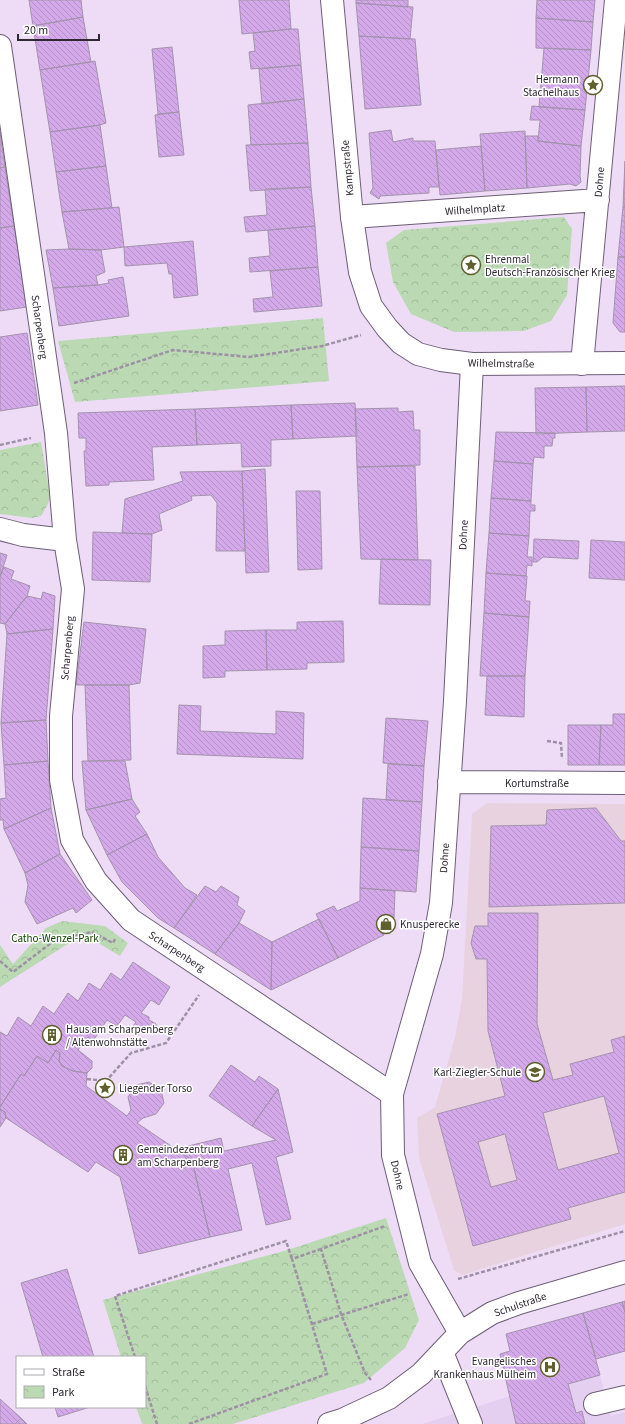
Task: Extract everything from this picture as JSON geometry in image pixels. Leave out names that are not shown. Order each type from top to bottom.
[{"type":"street","name":"Kampstraße","points":[[332,0],[352,218],[360,272],[371,306],[387,328]]},
{"type":"street","name":"Dohne","points":[[582,364],[616,0]]},
{"type":"street","name":"Scharpenberg","points":[[0,46],[56,433],[65,540],[73,589],[61,716],[61,780],[72,840],[96,881],[131,920],[392,1094]]},
{"type":"street","name":"Wilhelmplatz","points":[[352,218],[598,200]]},
{"type":"street","name":"Wilhelmstraße","points":[[387,328],[401,343],[418,354],[441,360],[472,364],[625,363]]},
{"type":"street","name":"Dohne","points":[[460,1333],[420,1263],[393,1155],[392,1094],[433,947],[441,903],[472,364]]},
{"type":"street","points":[[0,530],[23,535],[65,540]]},
{"type":"street","name":"Kortumstraße","points":[[449,782],[625,783]]},
{"type":"street","name":"Schulstraße","points":[[329,1424],[342,1420],[389,1398],[421,1374],[460,1333],[492,1313],[519,1303],[625,1272]]},
{"type":"street","points":[[442,1352],[471,1424]]},
{"type":"street","points":[[595,1404],[625,1397]]},
{"type":"path","points":[[49,392],[173,350],[249,357],[322,346],[387,328]]},
{"type":"path","points":[[0,445],[56,433]]},
{"type":"path","points":[[0,961],[13,972],[55,940],[92,932],[112,943],[131,920]]},
{"type":"path","points":[[87,1079],[106,1081],[131,1053],[166,1043],[214,975]]},
{"type":"path","points":[[292,1258],[408,1218]]},
{"type":"path","points":[[312,1324],[433,1286],[625,1231]]},
{"type":"path","points":[[136,1356],[116,1296],[286,1241],[327,1374],[188,1424]]},
{"type":"path","points":[[321,1249],[341,1314],[365,1373],[389,1398]]},
{"type":"path","points":[[146,1389],[158,1424]]},
{"type":"shaded area","name":"Karl-Ziegler-Schule","points":[[487,803],[625,804],[625,1224],[462,1275],[454,1270],[419,1158],[417,1118],[435,1107],[455,1037],[462,999],[472,814]]},
{"type":"shaded area","name":"Evangelisches Krankenhaus Mülheim","points":[[583,1313],[611,1416],[625,1412],[625,1424],[422,1424],[510,1396],[500,1354],[510,1351],[506,1334]]},
{"type":"green space","points":[[564,217],[572,229],[567,295],[551,321],[524,331],[454,332],[411,314],[393,282],[386,243],[404,230]]},
{"type":"green space","points":[[323,318],[329,381],[75,402],[58,341]]},
{"type":"green space","points":[[41,442],[50,496],[48,504],[41,516],[32,518],[0,514],[0,450]]},
{"type":"green space","name":"Catho-Wenzel-Park","points":[[62,921],[105,926],[128,943],[120,956],[93,940],[74,940],[0,987],[0,945],[13,964],[46,928]]},
{"type":"green space","points":[[386,1218],[419,1320],[405,1348],[364,1383],[233,1424],[142,1424],[136,1408],[146,1408],[146,1356],[121,1356],[103,1300],[284,1251]]},
{"type":"building","points":[[29,0],[81,0],[83,17],[33,26]]},
{"type":"building","points":[[239,0],[289,0],[291,29],[242,34]]},
{"type":"building","points":[[356,0],[408,0],[408,7],[356,3]]},
{"type":"building","points":[[537,0],[595,0],[593,22],[536,18]]},
{"type":"building","points":[[356,3],[413,7],[410,39],[359,36]]},
{"type":"building","points":[[83,17],[91,62],[40,70],[33,26]]},
{"type":"building","points":[[536,18],[593,22],[591,50],[536,48]]},
{"type":"building","points":[[298,29],[301,65],[251,69],[249,52],[255,51],[253,33]]},
{"type":"building","points":[[359,36],[415,39],[421,105],[365,109]]},
{"type":"building","points":[[172,47],[179,112],[158,114],[152,49]]},
{"type":"building","points":[[544,48],[591,50],[585,110],[539,107]]},
{"type":"building","points":[[95,61],[106,123],[50,132],[40,70]]},
{"type":"building","points":[[301,65],[304,99],[262,104],[259,69]]},
{"type":"building","points":[[304,99],[308,143],[251,145],[248,105]]},
{"type":"building","points":[[532,106],[585,110],[581,146],[538,141],[540,120],[530,120]]},
{"type":"building","points":[[179,112],[184,155],[159,157],[155,115]]},
{"type":"building","points":[[100,125],[106,166],[56,172],[50,132]]},
{"type":"building","points":[[391,130],[393,142],[413,138],[413,141],[435,141],[439,187],[429,187],[429,193],[380,196],[379,199],[370,193],[373,188],[369,133]]},
{"type":"building","points":[[525,131],[527,188],[485,191],[480,134]]},
{"type":"building","points":[[0,132],[5,167],[0,168]]},
{"type":"building","points":[[525,136],[538,136],[538,141],[581,146],[581,182],[576,186],[570,184],[527,188]]},
{"type":"building","points":[[308,143],[311,187],[250,191],[246,145]]},
{"type":"building","points":[[481,146],[485,191],[440,195],[436,150]]},
{"type":"building","points":[[625,161],[625,207],[623,207]]},
{"type":"building","points":[[106,166],[112,208],[62,212],[56,172]]},
{"type":"building","points":[[5,167],[14,226],[0,228],[0,168]]},
{"type":"building","points":[[311,187],[315,226],[246,232],[244,217],[267,215],[265,189]]},
{"type":"building","points":[[119,207],[124,247],[101,250],[69,249],[62,212]]},
{"type":"building","points":[[623,207],[625,207],[625,257],[618,257]]},
{"type":"building","points":[[14,226],[27,307],[0,311],[0,228]]},
{"type":"building","points":[[315,226],[318,267],[250,272],[249,258],[270,256],[268,230]]},
{"type":"building","points":[[193,241],[198,295],[174,298],[172,274],[169,274],[167,263],[125,266],[124,247]]},
{"type":"building","points":[[46,250],[101,250],[105,272],[96,276],[98,285],[53,288]]},
{"type":"building","points":[[618,257],[625,257],[625,332],[620,332],[613,323]]},
{"type":"building","points":[[318,267],[322,306],[254,312],[253,299],[273,297],[270,271]]},
{"type":"building","points":[[123,277],[129,316],[59,326],[53,288],[98,285],[109,283],[108,280]]},
{"type":"building","points":[[27,333],[38,405],[0,411],[0,337]]},
{"type":"building","points":[[625,386],[625,431],[587,432],[586,387]]},
{"type":"building","points":[[586,387],[587,432],[536,434],[535,388]]},
{"type":"building","points":[[355,403],[357,436],[293,439],[291,405]]},
{"type":"building","points":[[291,405],[293,439],[271,440],[271,466],[242,467],[241,443],[197,445],[195,409]]},
{"type":"building","points":[[398,408],[398,412],[413,411],[414,430],[420,430],[420,465],[357,467],[355,409]]},
{"type":"building","points":[[195,409],[197,445],[152,447],[154,480],[109,482],[109,485],[86,486],[84,451],[86,451],[86,438],[79,438],[78,413]]},
{"type":"building","points":[[496,432],[555,433],[555,438],[553,438],[552,446],[544,446],[544,458],[534,457],[533,464],[494,461]]},
{"type":"building","points":[[494,461],[533,464],[531,501],[491,498]]},
{"type":"building","points":[[415,466],[418,560],[361,559],[357,467]]},
{"type":"building","points":[[265,469],[269,572],[246,573],[242,471]]},
{"type":"building","points":[[242,471],[245,551],[216,551],[217,503],[211,495],[191,496],[192,500],[159,514],[162,530],[152,534],[122,533],[125,499],[183,481],[180,472]]},
{"type":"building","points":[[296,491],[320,491],[322,569],[298,570]]},
{"type":"building","points":[[491,498],[531,501],[531,505],[535,505],[535,511],[530,511],[529,536],[489,533]]},
{"type":"building","points":[[93,532],[152,534],[150,582],[92,580]]},
{"type":"building","points":[[489,533],[529,536],[527,557],[532,557],[532,566],[527,565],[526,576],[486,573]]},
{"type":"building","points":[[534,539],[579,541],[578,559],[543,557],[537,562],[533,562]]},
{"type":"building","points":[[591,540],[625,542],[625,580],[589,578]]},
{"type":"building","points":[[0,553],[7,555],[0,577]]},
{"type":"building","points":[[381,559],[431,560],[430,605],[379,604]]},
{"type":"building","points":[[4,567],[14,571],[11,579],[30,586],[27,596],[5,624],[0,623],[0,577]]},
{"type":"building","points":[[486,573],[527,576],[525,601],[530,601],[529,617],[484,613]]},
{"type":"building","points":[[43,592],[55,596],[53,629],[7,634],[5,624],[27,596],[41,599]]},
{"type":"building","points":[[484,613],[529,617],[525,676],[480,676]]},
{"type":"building","points":[[343,621],[344,662],[307,663],[307,669],[267,670],[266,630],[297,630],[297,622]]},
{"type":"building","points":[[84,622],[146,629],[140,683],[129,685],[76,685]]},
{"type":"building","points":[[53,629],[46,720],[1,723],[7,634]]},
{"type":"building","points":[[266,630],[267,670],[225,671],[225,677],[203,678],[203,646],[225,645],[225,631]]},
{"type":"building","points":[[487,676],[525,676],[524,717],[485,715]]},
{"type":"building","points":[[85,685],[129,685],[131,760],[88,761]]},
{"type":"building","points":[[179,705],[201,706],[200,731],[276,734],[276,711],[304,713],[303,759],[177,754]]},
{"type":"building","points":[[613,714],[625,714],[625,765],[599,765],[601,725],[613,725]]},
{"type":"building","points":[[386,718],[428,721],[424,766],[383,763]]},
{"type":"building","points":[[46,720],[48,761],[4,765],[1,723]]},
{"type":"building","points":[[568,725],[601,725],[599,765],[568,765]]},
{"type":"building","points":[[48,761],[51,808],[4,829],[3,820],[0,820],[0,799],[6,798],[4,765]]},
{"type":"building","points":[[82,761],[125,761],[132,799],[86,810]]},
{"type":"building","points":[[388,764],[424,766],[422,802],[386,800]]},
{"type":"building","points":[[363,798],[422,802],[419,851],[361,847]]},
{"type":"building","points":[[132,799],[140,812],[135,816],[147,834],[107,855],[86,810]]},
{"type":"building","points":[[51,808],[60,854],[25,873],[4,829]]},
{"type":"building","points":[[596,808],[621,841],[625,841],[625,903],[489,907],[491,826],[546,825],[547,810]]},
{"type":"building","points":[[147,834],[158,857],[185,888],[197,895],[174,928],[158,918],[122,882],[107,855]]},
{"type":"building","points":[[361,847],[419,851],[416,892],[360,888]]},
{"type":"building","points":[[60,854],[92,900],[76,913],[73,908],[37,924],[25,902],[28,885],[25,873]]},
{"type":"building","points":[[205,886],[216,892],[221,886],[239,897],[237,905],[245,911],[239,923],[215,954],[174,928]]},
{"type":"building","points":[[360,888],[395,891],[394,918],[388,928],[383,932],[384,935],[338,958],[316,914],[334,906],[337,911],[360,901]]},
{"type":"building","points":[[488,913],[538,913],[537,1024],[553,1080],[573,1075],[570,1064],[614,1052],[611,1040],[625,1036],[625,1192],[568,1208],[571,1219],[473,1246],[437,1114],[505,1096],[488,1031],[487,959],[476,959],[471,943],[475,926],[488,926]],"holes":[[[604,1096],[619,1153],[558,1170],[543,1113]],[[505,1134],[517,1180],[491,1187],[478,1142]]]},
{"type":"building","points":[[319,919],[338,958],[271,990],[272,942]]},
{"type":"building","points":[[239,923],[272,942],[271,990],[215,954]]},
{"type":"building","name":"Haus am Scharpenberg / Altenwohnstätte","points":[[133,962],[170,987],[159,1005],[151,1000],[141,1013],[149,1017],[149,1020],[156,1024],[157,1027],[152,1031],[146,1027],[139,1034],[134,1033],[131,1029],[136,1022],[125,1015],[117,1026],[107,1020],[93,1041],[88,1037],[78,1050],[92,1061],[92,1068],[87,1073],[73,1071],[62,1066],[59,1061],[60,1053],[56,1050],[48,1063],[37,1056],[24,1076],[21,1074],[0,1107],[0,1032],[7,1036],[18,1017],[31,1026],[43,1006],[54,1014],[68,993],[78,1001],[89,983],[100,990],[111,973],[121,980]]},
{"type":"building","name":"Gemeindezentrum am Scharpenberg","points":[[56,1050],[60,1053],[59,1061],[62,1066],[73,1071],[87,1073],[86,1086],[127,1116],[131,1110],[128,1097],[136,1085],[149,1082],[161,1090],[164,1103],[156,1114],[143,1118],[137,1123],[192,1160],[210,1237],[139,1254],[120,1177],[96,1162],[88,1172],[6,1118],[5,1112],[0,1109],[0,1107],[21,1074],[24,1076],[37,1056],[48,1063]]},
{"type":"building","points":[[231,1065],[255,1082],[259,1076],[278,1089],[252,1126],[209,1096]]},
{"type":"building","points":[[278,1089],[293,1152],[276,1157],[291,1219],[266,1225],[252,1163],[228,1169],[242,1230],[210,1237],[192,1160],[176,1149],[221,1138],[224,1151],[276,1140],[252,1126]]},
{"type":"building","points":[[0,1109],[5,1112],[6,1118],[0,1127]]},
{"type":"building","points":[[67,1269],[94,1356],[43,1356],[21,1283]]},
{"type":"building","points":[[625,1301],[625,1312],[622,1302]]},
{"type":"building","points":[[622,1302],[625,1312],[625,1351],[596,1359],[583,1313]]},
{"type":"building","name":"Evangelisches Krankenhaus Mülheim","points":[[583,1313],[600,1375],[568,1384],[576,1413],[582,1411],[585,1424],[516,1424],[500,1354],[510,1351],[506,1334]]},
{"type":"building","points":[[0,1399],[21,1418],[15,1424],[0,1424]]},
{"type":"building","points":[[55,1408],[87,1408],[58,1417]]},
{"type":"building","points":[[21,1418],[27,1424],[15,1424]]},
{"type":"place","name":"Hermann Stachelhaus","points":[[593,85]]},
{"type":"place","name":"Ehrenmal Deutsch-Französischer Krieg","points":[[471,265]]},
{"type":"place","name":"Knusperecke","points":[[386,924]]},
{"type":"place","name":"Haus am Scharpenberg / Altenwohnstätte","points":[[52,1035]]},
{"type":"place","name":"Karl-Ziegler-Schule","points":[[535,1072]]},
{"type":"place","name":"Liegender Torso","points":[[105,1088]]},
{"type":"place","name":"Gemeindezentrum am Scharpenberg","points":[[123,1155]]},
{"type":"place","name":"Evangelisches Krankenhaus Mülheim","points":[[550,1367]]}]
